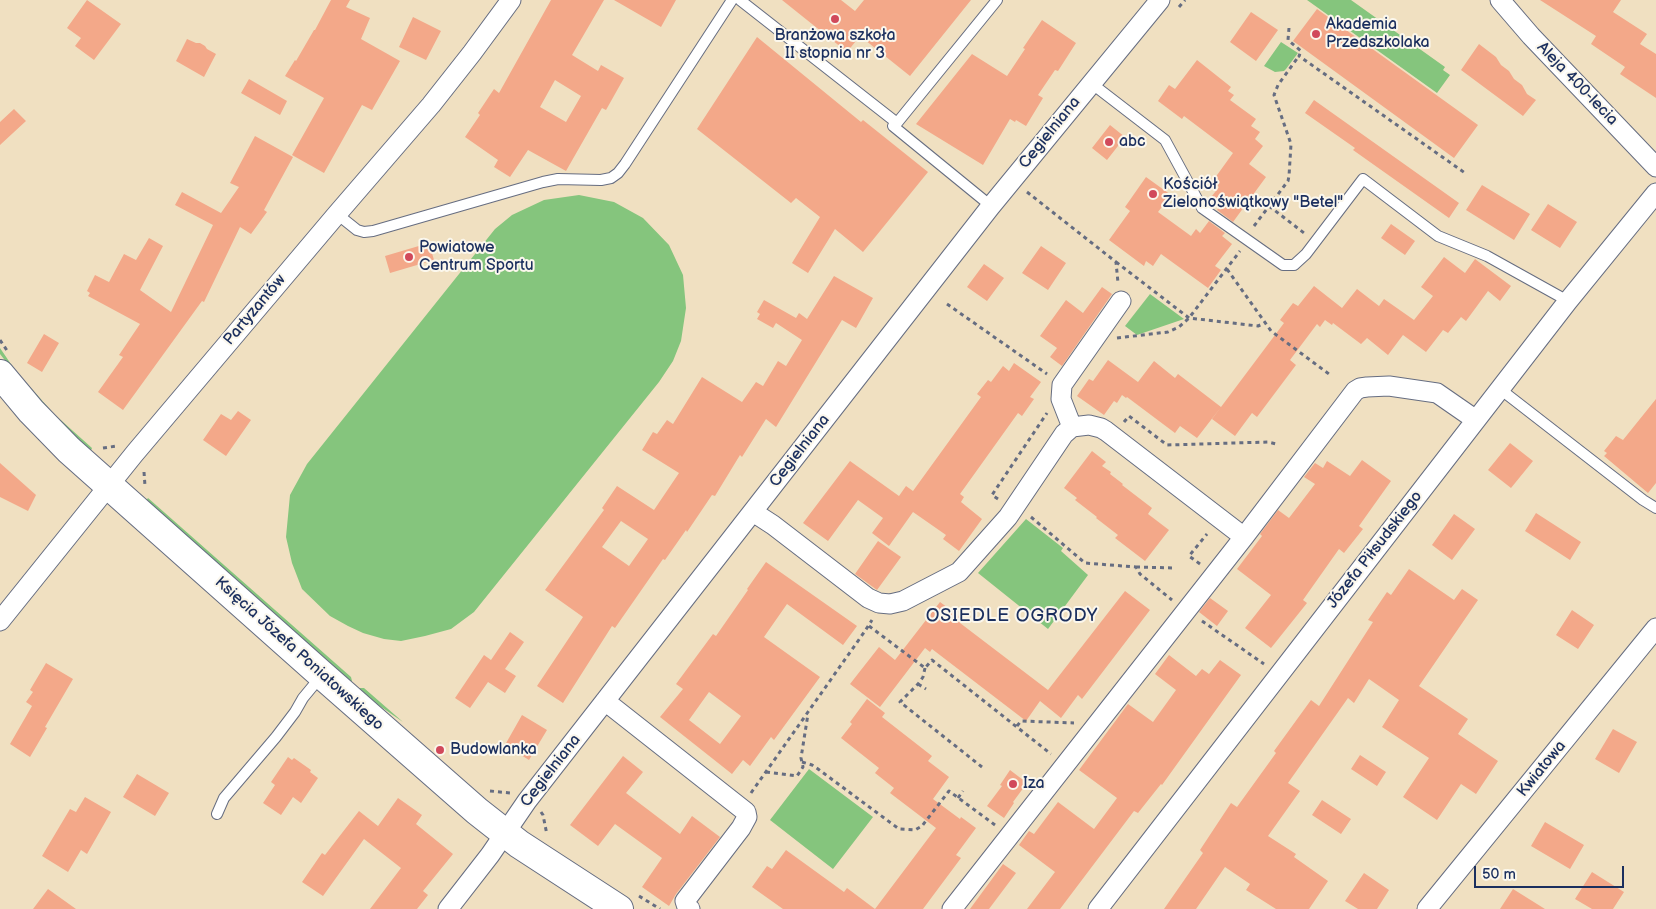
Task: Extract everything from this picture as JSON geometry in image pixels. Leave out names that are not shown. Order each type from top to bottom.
[{"type":"street","name":"Partyzantów","points":[[0,621],[108,485],[336,214],[431,105],[511,0]]},
{"type":"street","name":"Cegielniana","points":[[448,909],[490,855],[527,801],[991,206],[1160,0]]},
{"type":"street","name":"Aleja 400-lecia","points":[[1500,0],[1531,36],[1656,167]]},
{"type":"street","name":"Józefa Piłsudskiego","points":[[1098,909],[1500,389],[1656,193]]},
{"type":"street","points":[[1072,428],[1061,399],[1062,385],[1121,301]]},
{"type":"street","name":"Księcia Józefa Poniatowskiego","points":[[0,374],[48,429],[108,485],[472,807],[542,859],[619,909]]},
{"type":"street","points":[[952,909],[1244,537],[1348,400],[1360,388],[1388,386],[1437,393],[1476,420]]},
{"type":"street","points":[[753,512],[868,598],[878,603],[890,604],[903,601],[959,572],[984,546],[1014,507],[1064,434],[1072,428],[1089,425],[1101,428],[1244,537]]},
{"type":"street","name":"Kwiatowa","points":[[1427,909],[1656,628]]},
{"type":"street","points":[[606,701],[746,812],[747,818],[685,901],[686,907],[690,909]]},
{"type":"lane","points":[[336,214],[357,230],[364,232],[373,231],[543,182],[558,179],[601,180],[610,178],[618,173],[625,164],[732,0]]},
{"type":"lane","points":[[740,0],[897,123]]},
{"type":"lane","points":[[991,206],[893,126],[997,0]]},
{"type":"lane","points":[[1091,83],[1165,140],[1202,208],[1284,265],[1290,266],[1306,254],[1363,179],[1438,236],[1487,256],[1568,302]]},
{"type":"lane","points":[[1500,389],[1643,500],[1656,508]]},
{"type":"lane","points":[[217,814],[224,798],[276,737],[303,698],[322,675]]},
{"type":"path","points":[[1091,342],[1168,332],[1180,327],[1248,241],[1253,228],[1288,181],[1290,140],[1274,95],[1278,85],[1302,51],[1288,40],[1289,28]]},
{"type":"path","points":[[1299,56],[1465,173]]},
{"type":"path","points":[[1031,196],[1189,318],[1258,326],[1265,323]]},
{"type":"path","points":[[1269,206],[1315,241]]},
{"type":"path","points":[[1116,262],[1121,301]]},
{"type":"path","points":[[1227,268],[1271,331],[1329,374]]},
{"type":"path","points":[[947,304],[1053,378]]},
{"type":"path","points":[[1053,405],[992,495],[1014,507],[1085,562],[1136,567],[1176,568]]},
{"type":"path","points":[[1112,436],[1129,416],[1167,445],[1268,442],[1276,444]]},
{"type":"path","points":[[1205,565],[1197,563],[1189,556],[1207,534]]},
{"type":"path","points":[[1136,567],[1140,574],[1186,610],[1279,675]]},
{"type":"path","points":[[741,808],[869,626],[878,603]]},
{"type":"path","points":[[869,626],[925,668]]},
{"type":"path","points":[[982,767],[900,702],[918,684],[923,677],[925,668],[932,660],[1053,756]]},
{"type":"path","points":[[918,684],[926,689]]},
{"type":"path","points":[[766,772],[797,776],[803,767],[808,713]]},
{"type":"path","points":[[1016,726],[1020,721],[1079,723]]},
{"type":"path","points":[[802,762],[818,768],[899,830],[915,830],[922,826],[949,791],[997,827]]},
{"type":"path","points":[[958,798],[963,791]]},
{"type":"green space","points":[[1307,0],[1351,0],[1445,67],[1443,70],[1450,75],[1437,93]]},
{"type":"green space","points":[[1281,42],[1298,53],[1284,71],[1275,72],[1264,66]]},
{"type":"green space","points":[[579,195],[614,202],[643,218],[669,245],[683,275],[686,308],[681,341],[673,361],[659,382],[474,612],[451,629],[401,641],[384,639],[363,633],[330,616],[302,589],[292,563],[286,537],[290,495],[307,464],[495,229],[512,215],[544,200]]},
{"type":"green space","points":[[1150,294],[1184,319],[1137,335],[1125,326]]},
{"type":"green space","points":[[0,348],[15,370],[54,414],[92,448],[90,453],[21,381],[0,354]]},
{"type":"green space","points":[[148,498],[351,677],[352,681],[349,683],[155,511],[155,508],[145,502]]},
{"type":"green space","points":[[1026,519],[1063,548],[1061,551],[1088,575],[1048,629],[978,573]]},
{"type":"green space","points":[[360,688],[364,688],[403,722],[358,691]]},
{"type":"green space","points":[[809,769],[873,817],[833,869],[770,820]]},
{"type":"building","points":[[87,0],[121,24],[94,60],[75,46],[81,38],[67,28]]},
{"type":"building","points":[[331,0],[350,0],[346,7],[370,18],[361,39],[400,61],[372,110],[362,105],[324,173],[292,155],[324,98],[285,76],[315,30]]},
{"type":"building","points":[[551,0],[604,0],[572,55],[598,71],[601,65],[624,78],[606,110],[602,108],[566,171],[528,150],[510,177],[494,167],[498,160],[465,137],[494,89],[499,93]],"holes":[[[555,80],[581,96],[566,122],[540,107]]]},
{"type":"building","points":[[614,0],[676,0],[661,27]]},
{"type":"building","points":[[782,0],[841,0],[855,11],[864,0],[971,0],[910,76],[860,36],[847,52]]},
{"type":"building","points":[[1540,0],[1621,0],[1613,12],[1647,34],[1640,44],[1656,54],[1656,98],[1620,74],[1625,67],[1591,44],[1596,36]]},
{"type":"building","points":[[1317,9],[1478,125],[1454,158],[1293,41]]},
{"type":"building","points":[[1251,12],[1278,30],[1256,61],[1230,42]]},
{"type":"building","points":[[413,17],[441,31],[426,60],[399,47]]},
{"type":"building","points":[[1042,20],[1076,43],[1058,71],[1055,70],[1038,95],[1043,98],[1026,126],[1010,119],[983,165],[916,124],[972,54],[1007,76]]},
{"type":"building","points":[[757,37],[861,122],[863,120],[928,172],[863,252],[835,229],[808,273],[792,263],[820,217],[796,198],[791,203],[697,129]]},
{"type":"building","points":[[187,39],[200,43],[216,54],[204,77],[176,61]]},
{"type":"building","points":[[1479,44],[1496,57],[1514,79],[1522,85],[1527,94],[1536,100],[1523,116],[1461,70]]},
{"type":"building","points":[[1197,60],[1231,87],[1228,91],[1234,95],[1230,100],[1256,119],[1251,126],[1260,132],[1255,139],[1263,146],[1249,164],[1266,177],[1233,222],[1217,210],[1222,203],[1212,196],[1219,187],[1212,182],[1233,153],[1184,116],[1182,119],[1158,101],[1169,85],[1175,89]]},
{"type":"building","points":[[249,79],[287,101],[280,115],[241,93]]},
{"type":"building","points":[[1314,100],[1459,203],[1449,218],[1353,150],[1355,148],[1305,113]]},
{"type":"building","points":[[14,109],[26,121],[0,145],[0,122]]},
{"type":"building","name":"abc","points":[[1110,125],[1125,137],[1107,160],[1092,148]]},
{"type":"building","points":[[255,136],[293,157],[264,210],[267,212],[251,234],[240,227],[204,302],[202,301],[123,410],[98,392],[123,357],[119,355],[140,324],[88,296],[90,293],[87,291],[95,275],[109,282],[124,254],[136,260],[149,238],[163,246],[140,290],[171,312],[213,225],[175,205],[182,192],[221,213],[239,187],[230,183]]},
{"type":"building","points":[[1146,177],[1171,195],[1158,212],[1191,236],[1196,229],[1200,233],[1209,221],[1225,233],[1222,236],[1232,244],[1215,266],[1221,270],[1208,288],[1161,254],[1153,266],[1146,261],[1144,266],[1109,240],[1130,211],[1125,207]]},
{"type":"building","points":[[1482,185],[1530,214],[1514,240],[1466,210]]},
{"type":"building","points":[[1548,204],[1577,222],[1560,248],[1531,230]]},
{"type":"building","points":[[1391,224],[1415,241],[1405,255],[1381,238]]},
{"type":"building","points":[[429,243],[434,260],[390,273],[385,256]]},
{"type":"building","points":[[1041,246],[1066,263],[1048,290],[1022,273]]},
{"type":"building","points":[[1444,257],[1465,273],[1475,259],[1511,286],[1500,301],[1488,291],[1466,321],[1461,317],[1448,333],[1443,330],[1426,352],[1403,335],[1388,355],[1367,338],[1361,344],[1333,323],[1332,325],[1325,320],[1320,327],[1317,324],[1290,360],[1296,365],[1257,417],[1252,413],[1235,436],[1212,419],[1284,323],[1280,320],[1293,303],[1298,306],[1314,286],[1342,308],[1357,289],[1379,306],[1384,299],[1414,320],[1433,296],[1421,287]]},
{"type":"building","points":[[984,264],[1004,278],[987,301],[967,287]]},
{"type":"building","points":[[834,276],[873,298],[856,328],[842,320],[776,427],[766,419],[742,457],[740,455],[715,496],[712,495],[687,532],[686,530],[665,560],[663,559],[615,628],[612,626],[563,703],[537,686],[583,617],[545,590],[604,510],[602,508],[617,486],[654,510],[679,473],[642,450],[653,432],[657,434],[667,420],[673,424],[702,377],[742,402],[756,382],[763,386],[778,361],[786,366],[802,340],[776,323],[773,328],[757,319],[760,314],[757,312],[764,300],[796,318],[799,313],[807,319]],"holes":[[[621,521],[648,539],[629,566],[602,547]]]},
{"type":"building","points":[[1102,287],[1112,294],[1062,366],[1050,357],[1057,348],[1040,336],[1066,300],[1083,313]]},
{"type":"building","points":[[44,334],[59,343],[42,372],[27,363]]},
{"type":"building","points":[[1108,360],[1138,382],[1154,361],[1175,378],[1178,374],[1221,407],[1197,438],[1180,426],[1175,433],[1122,395],[1117,403],[1114,401],[1104,415],[1077,396],[1089,379],[1093,381]]},
{"type":"building","points":[[1014,363],[1041,382],[1030,397],[1034,399],[1022,416],[1018,413],[960,494],[964,497],[961,502],[982,519],[959,551],[943,539],[946,535],[913,512],[889,546],[872,533],[883,518],[858,500],[828,541],[803,523],[850,461],[899,496],[906,486],[913,491],[981,397],[977,394],[988,380],[991,382],[1003,366],[1009,371]]},
{"type":"building","points":[[1656,399],[1656,483],[1648,493],[1604,456],[1607,453],[1604,451],[1616,436],[1623,440]]},
{"type":"building","points":[[238,411],[251,420],[226,456],[203,440],[221,414],[231,420]]},
{"type":"building","points":[[1510,443],[1533,461],[1511,488],[1488,470]]},
{"type":"building","points":[[1092,451],[1106,462],[1102,466],[1111,472],[1110,474],[1152,508],[1148,514],[1169,530],[1145,561],[1115,538],[1118,535],[1075,500],[1077,498],[1064,488]]},
{"type":"building","points":[[1362,460],[1391,481],[1359,526],[1363,529],[1344,553],[1339,549],[1303,600],[1307,603],[1271,648],[1245,628],[1271,595],[1237,569],[1262,536],[1260,534],[1278,510],[1289,518],[1315,484],[1304,477],[1315,463],[1323,468],[1327,461],[1350,476]]},
{"type":"building","points":[[0,463],[36,495],[28,511],[0,497]]},
{"type":"building","points":[[1536,513],[1581,542],[1570,560],[1525,531]]},
{"type":"building","points":[[1454,514],[1475,529],[1452,560],[1432,545]]},
{"type":"building","points":[[878,541],[901,557],[877,590],[855,574]]},
{"type":"building","points":[[766,562],[857,626],[843,645],[787,604],[764,637],[820,677],[774,740],[771,737],[750,766],[743,760],[732,774],[660,717],[683,689],[676,684],[713,634],[716,636]],"holes":[[[709,692],[741,716],[720,744],[689,720]]]},
{"type":"building","points":[[1409,569],[1454,600],[1462,589],[1478,600],[1419,686],[1468,719],[1458,734],[1498,761],[1476,794],[1461,784],[1437,820],[1403,797],[1429,758],[1382,727],[1399,700],[1369,679],[1354,703],[1348,698],[1288,783],[1300,791],[1268,836],[1296,854],[1294,857],[1328,881],[1309,909],[1276,909],[1246,890],[1250,884],[1225,867],[1196,909],[1164,909],[1203,853],[1200,850],[1231,803],[1237,807],[1311,700],[1319,706],[1373,622],[1368,620],[1387,592],[1391,595]]},
{"type":"building","points":[[1125,591],[1150,610],[1082,699],[1078,695],[1061,718],[1040,701],[1026,721],[932,649],[930,652],[925,648],[880,707],[850,684],[879,647],[895,660],[940,602],[963,619],[960,623],[1048,690]]},
{"type":"building","points":[[1210,598],[1228,611],[1217,626],[1199,612]]},
{"type":"building","points":[[1572,610],[1594,625],[1578,649],[1556,635]]},
{"type":"building","points":[[510,632],[524,642],[505,669],[516,676],[505,693],[488,682],[470,708],[455,698],[484,655],[491,660]]},
{"type":"building","points":[[1169,655],[1196,676],[1202,669],[1209,674],[1220,660],[1241,675],[1162,785],[1138,813],[1134,811],[1060,909],[1027,909],[1055,872],[1019,845],[1029,831],[1034,834],[1058,802],[1094,829],[1117,798],[1079,770],[1128,704],[1153,722],[1176,690],[1155,674]]},
{"type":"building","points":[[46,663],[73,679],[30,757],[10,744],[32,706],[26,702],[33,692],[30,690]]},
{"type":"building","points":[[867,699],[885,713],[882,717],[932,756],[928,761],[949,777],[933,799],[976,828],[956,855],[961,858],[923,909],[875,909],[936,828],[890,793],[894,788],[875,773],[879,768],[841,738]]},
{"type":"building","points":[[522,715],[547,730],[529,760],[505,745]]},
{"type":"building","points":[[1613,729],[1637,742],[1619,773],[1595,759]]},
{"type":"building","points":[[1360,755],[1386,772],[1377,786],[1351,769]]},
{"type":"building","points":[[623,756],[643,772],[626,793],[680,834],[692,816],[720,837],[676,894],[669,906],[642,887],[662,858],[615,824],[598,846],[570,825]]},
{"type":"building","points":[[288,757],[292,760],[294,758],[311,770],[310,772],[318,778],[301,803],[293,797],[281,815],[263,803],[275,785],[271,782]]},
{"type":"building","points":[[1010,770],[1027,783],[1004,818],[987,806],[1002,786],[1000,785]]},
{"type":"building","points":[[137,774],[169,793],[155,816],[123,797]]},
{"type":"building","points":[[85,797],[111,812],[87,854],[81,850],[68,872],[42,856],[70,809],[76,812]]},
{"type":"building","points":[[398,798],[422,815],[416,824],[453,854],[423,891],[428,895],[417,909],[370,909],[401,868],[364,839],[323,896],[302,882],[322,853],[325,855],[359,811],[378,826]]},
{"type":"building","points":[[1322,800],[1351,819],[1341,834],[1312,815]]},
{"type":"building","points":[[1545,822],[1584,845],[1570,869],[1531,846]]},
{"type":"building","points":[[786,850],[844,892],[847,888],[875,909],[783,909],[752,887],[767,866],[772,869]]},
{"type":"building","points":[[1003,864],[1016,873],[989,909],[970,909]]},
{"type":"building","points":[[1592,872],[1624,892],[1613,909],[1592,909],[1575,899]]},
{"type":"building","points":[[1364,873],[1389,890],[1377,909],[1358,909],[1345,901]]},
{"type":"building","points":[[48,889],[76,909],[33,909]]},
{"type":"building","points":[[1513,889],[1545,909],[1500,909]]},
{"type":"place","name":"Branżowa szkoła II stopnia nr 3","points":[[835,19]]},
{"type":"place","name":"Akademia Przedszkolaka","points":[[1316,34]]},
{"type":"place","name":"abc","points":[[1109,142]]},
{"type":"place","name":"Kościół Zielonoświątkowy \"Betel\"","points":[[1153,194]]},
{"type":"place","name":"Powiatowe Centrum Sportu","points":[[409,257]]},
{"type":"place","name":"Budowlanka","points":[[440,750]]},
{"type":"place","name":"Iza","points":[[1013,784]]},
{"type":"district","name":"OSIEDLE OGRODY","points":[[1012,616]]}]
